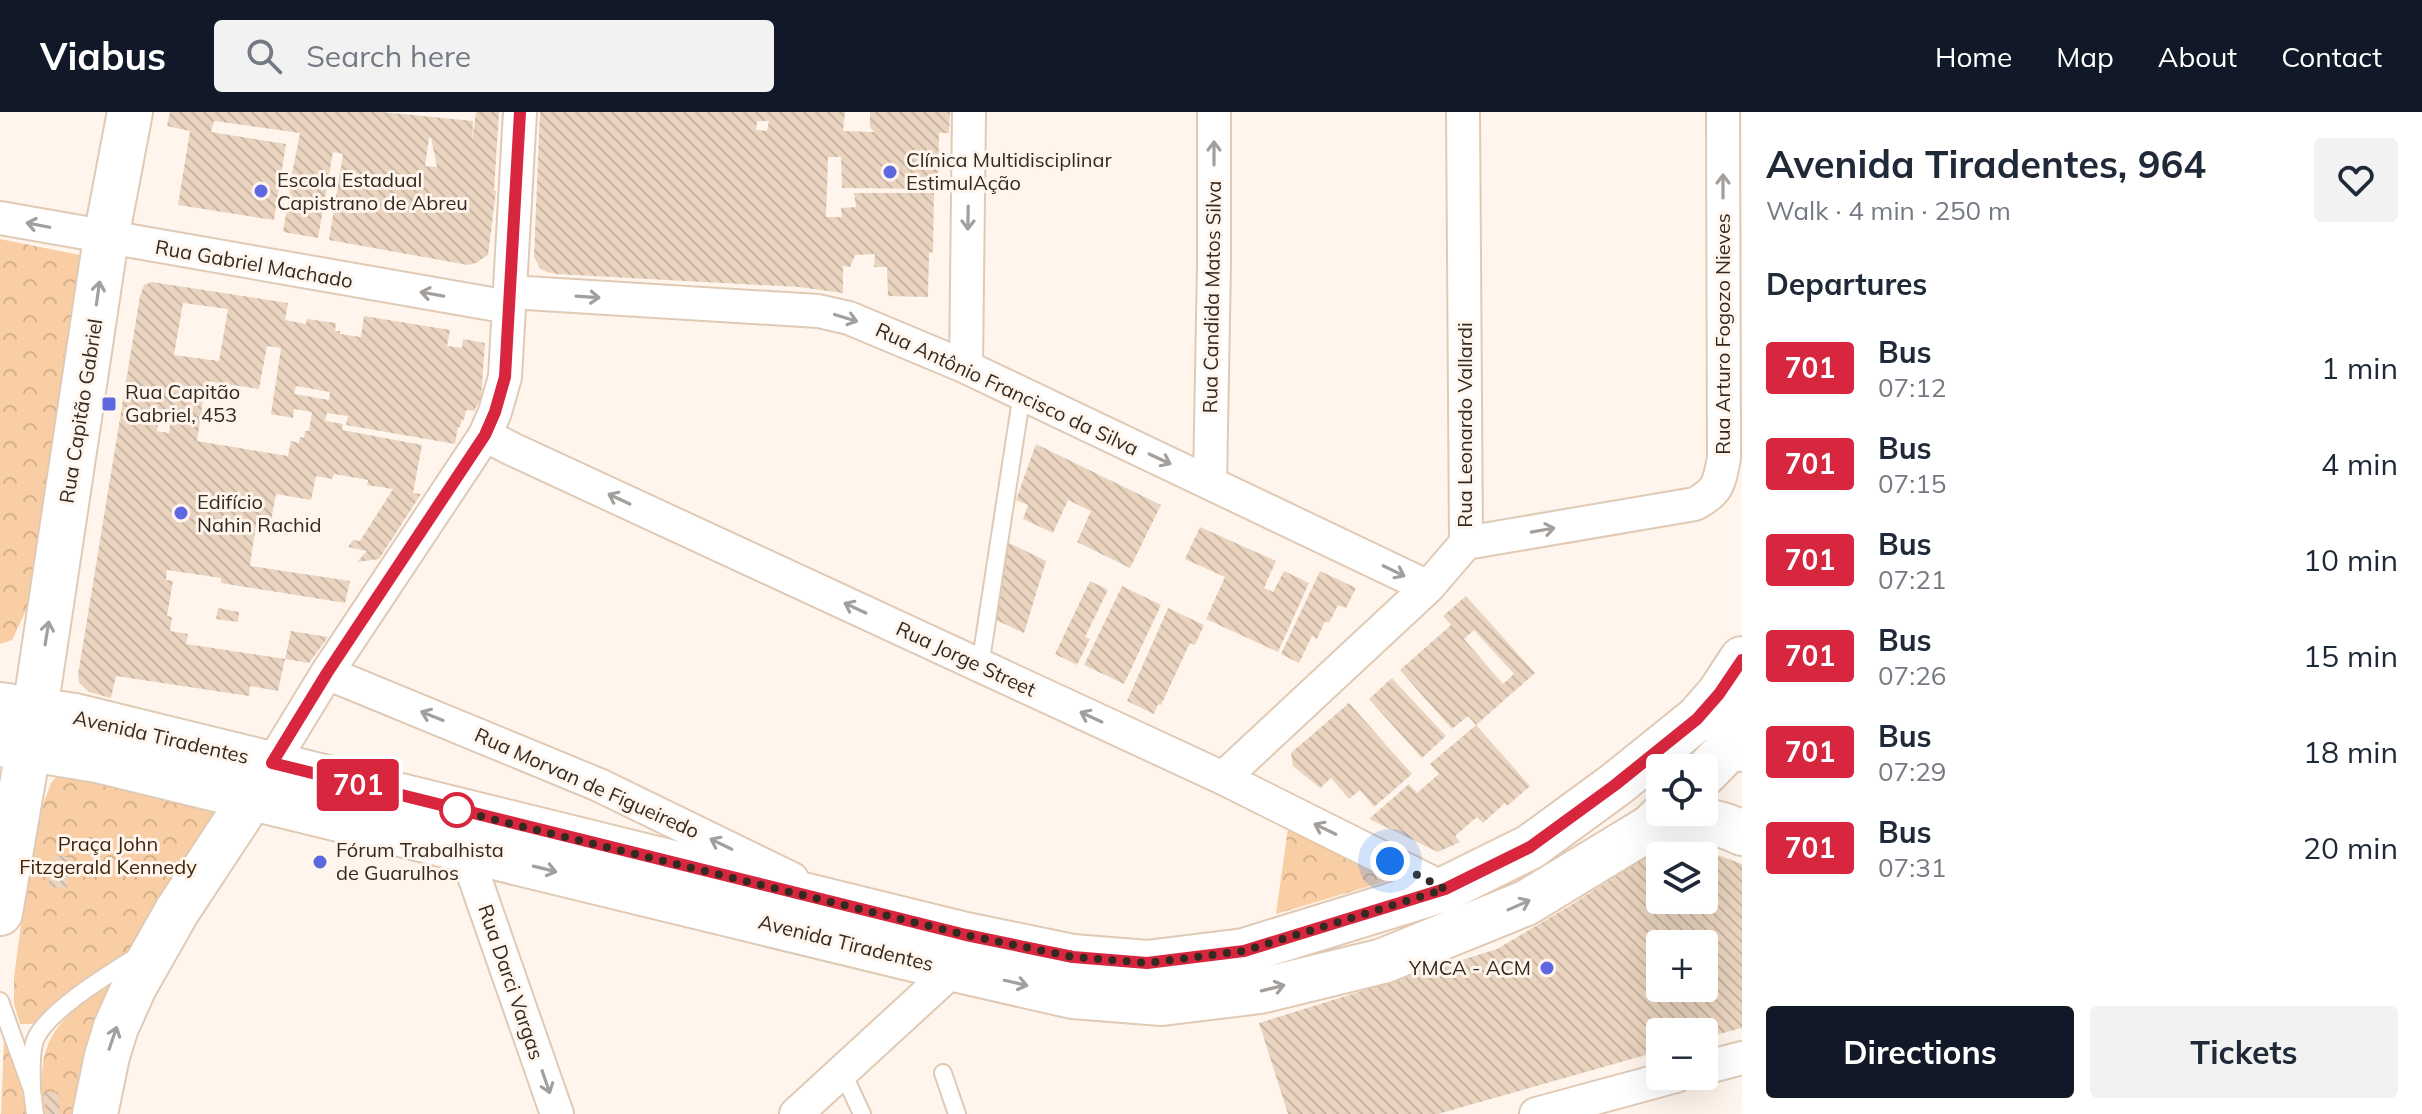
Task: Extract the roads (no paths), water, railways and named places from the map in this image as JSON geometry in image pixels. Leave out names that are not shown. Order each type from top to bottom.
[{"type":"main road","name":"Rua Capitão Gabriel","points":[[0,913],[16,727],[130,112]]},
{"type":"main road","name":"Avenida Tiradentes","points":[[16,727],[97,760],[262,780],[841,903],[966,935],[1073,957],[1147,963],[1244,951],[1445,889],[1530,847],[1615,785],[1697,719],[1731,677]]},
{"type":"main road","points":[[1718,762],[1741,741],[1731,677]]},
{"type":"main road","name":"Avenida Tiradentes","points":[[262,780],[465,850],[1073,996],[1162,1003],[1260,991],[1383,961],[1526,903],[1648,826]]},
{"type":"main road","points":[[95,1114],[107,1056],[134,987],[177,911],[262,780]]},
{"type":"main road","points":[[1718,823],[1742,833]]},
{"type":"street","points":[[262,780],[327,673],[485,435],[495,412],[505,377],[520,112]]},
{"type":"street","points":[[966,367],[969,112]]},
{"type":"street","name":"Rua Candida Matos Silva","points":[[1210,483],[1214,112]]},
{"type":"street","name":"Rua Leonardo Vallardi","points":[[1223,778],[1428,587],[1466,543],[1463,112]]},
{"type":"street","name":"Rua Arturo Fogozo Nieves","points":[[1466,543],[1695,504],[1713,494],[1724,458],[1723,112]]},
{"type":"street","name":"Rua Gabriel Machado","points":[[0,218],[106,238],[510,300]]},
{"type":"street","name":"Rua Antônio Francisco da Silva","points":[[510,300],[818,311],[849,318],[1022,393],[1428,587]]},
{"type":"street","name":"Rua Jorge Street","points":[[485,435],[1223,778],[1445,889]]},
{"type":"street","name":"Rua Morvan de Figueiredo","points":[[327,673],[599,785],[841,903]]},
{"type":"street","name":"Rua Darci Vargas","points":[[465,850],[557,1114]]},
{"type":"street","points":[[796,1114],[954,969]]},
{"type":"street","points":[[1718,1064],[1742,1058]]},
{"type":"street","points":[[1536,1114],[1646,1084]]},
{"type":"lane","points":[[980,666],[1022,393]]},
{"type":"lane","points":[[35,1114],[32,1054],[44,1025],[66,1005],[160,941]]},
{"type":"lane","points":[[0,1001],[32,1090]]},
{"type":"lane","points":[[843,1073],[862,1114]]},
{"type":"lane","points":[[943,1073],[957,1114]]},
{"type":"place","name":"Clínica Multidisciplinar EstimulAção","points":[[890,172]]},
{"type":"place","name":"Escola Estadual Capistrano de Abreu","points":[[261,191]]},
{"type":"place","name":"Rua Capitão Gabriel, 453","points":[[109,404]]},
{"type":"place","name":"Edifício Nahin Rachid","points":[[181,513]]},
{"type":"place","name":"Fórum Trabalhista de Guarulhos","points":[[320,862]]},
{"type":"place","name":"YMCA - ACM","points":[[1547,968]]},
{"type":"park label","name":"Praça John Fitzgerald Kennedy","points":[[108,856]]}]
